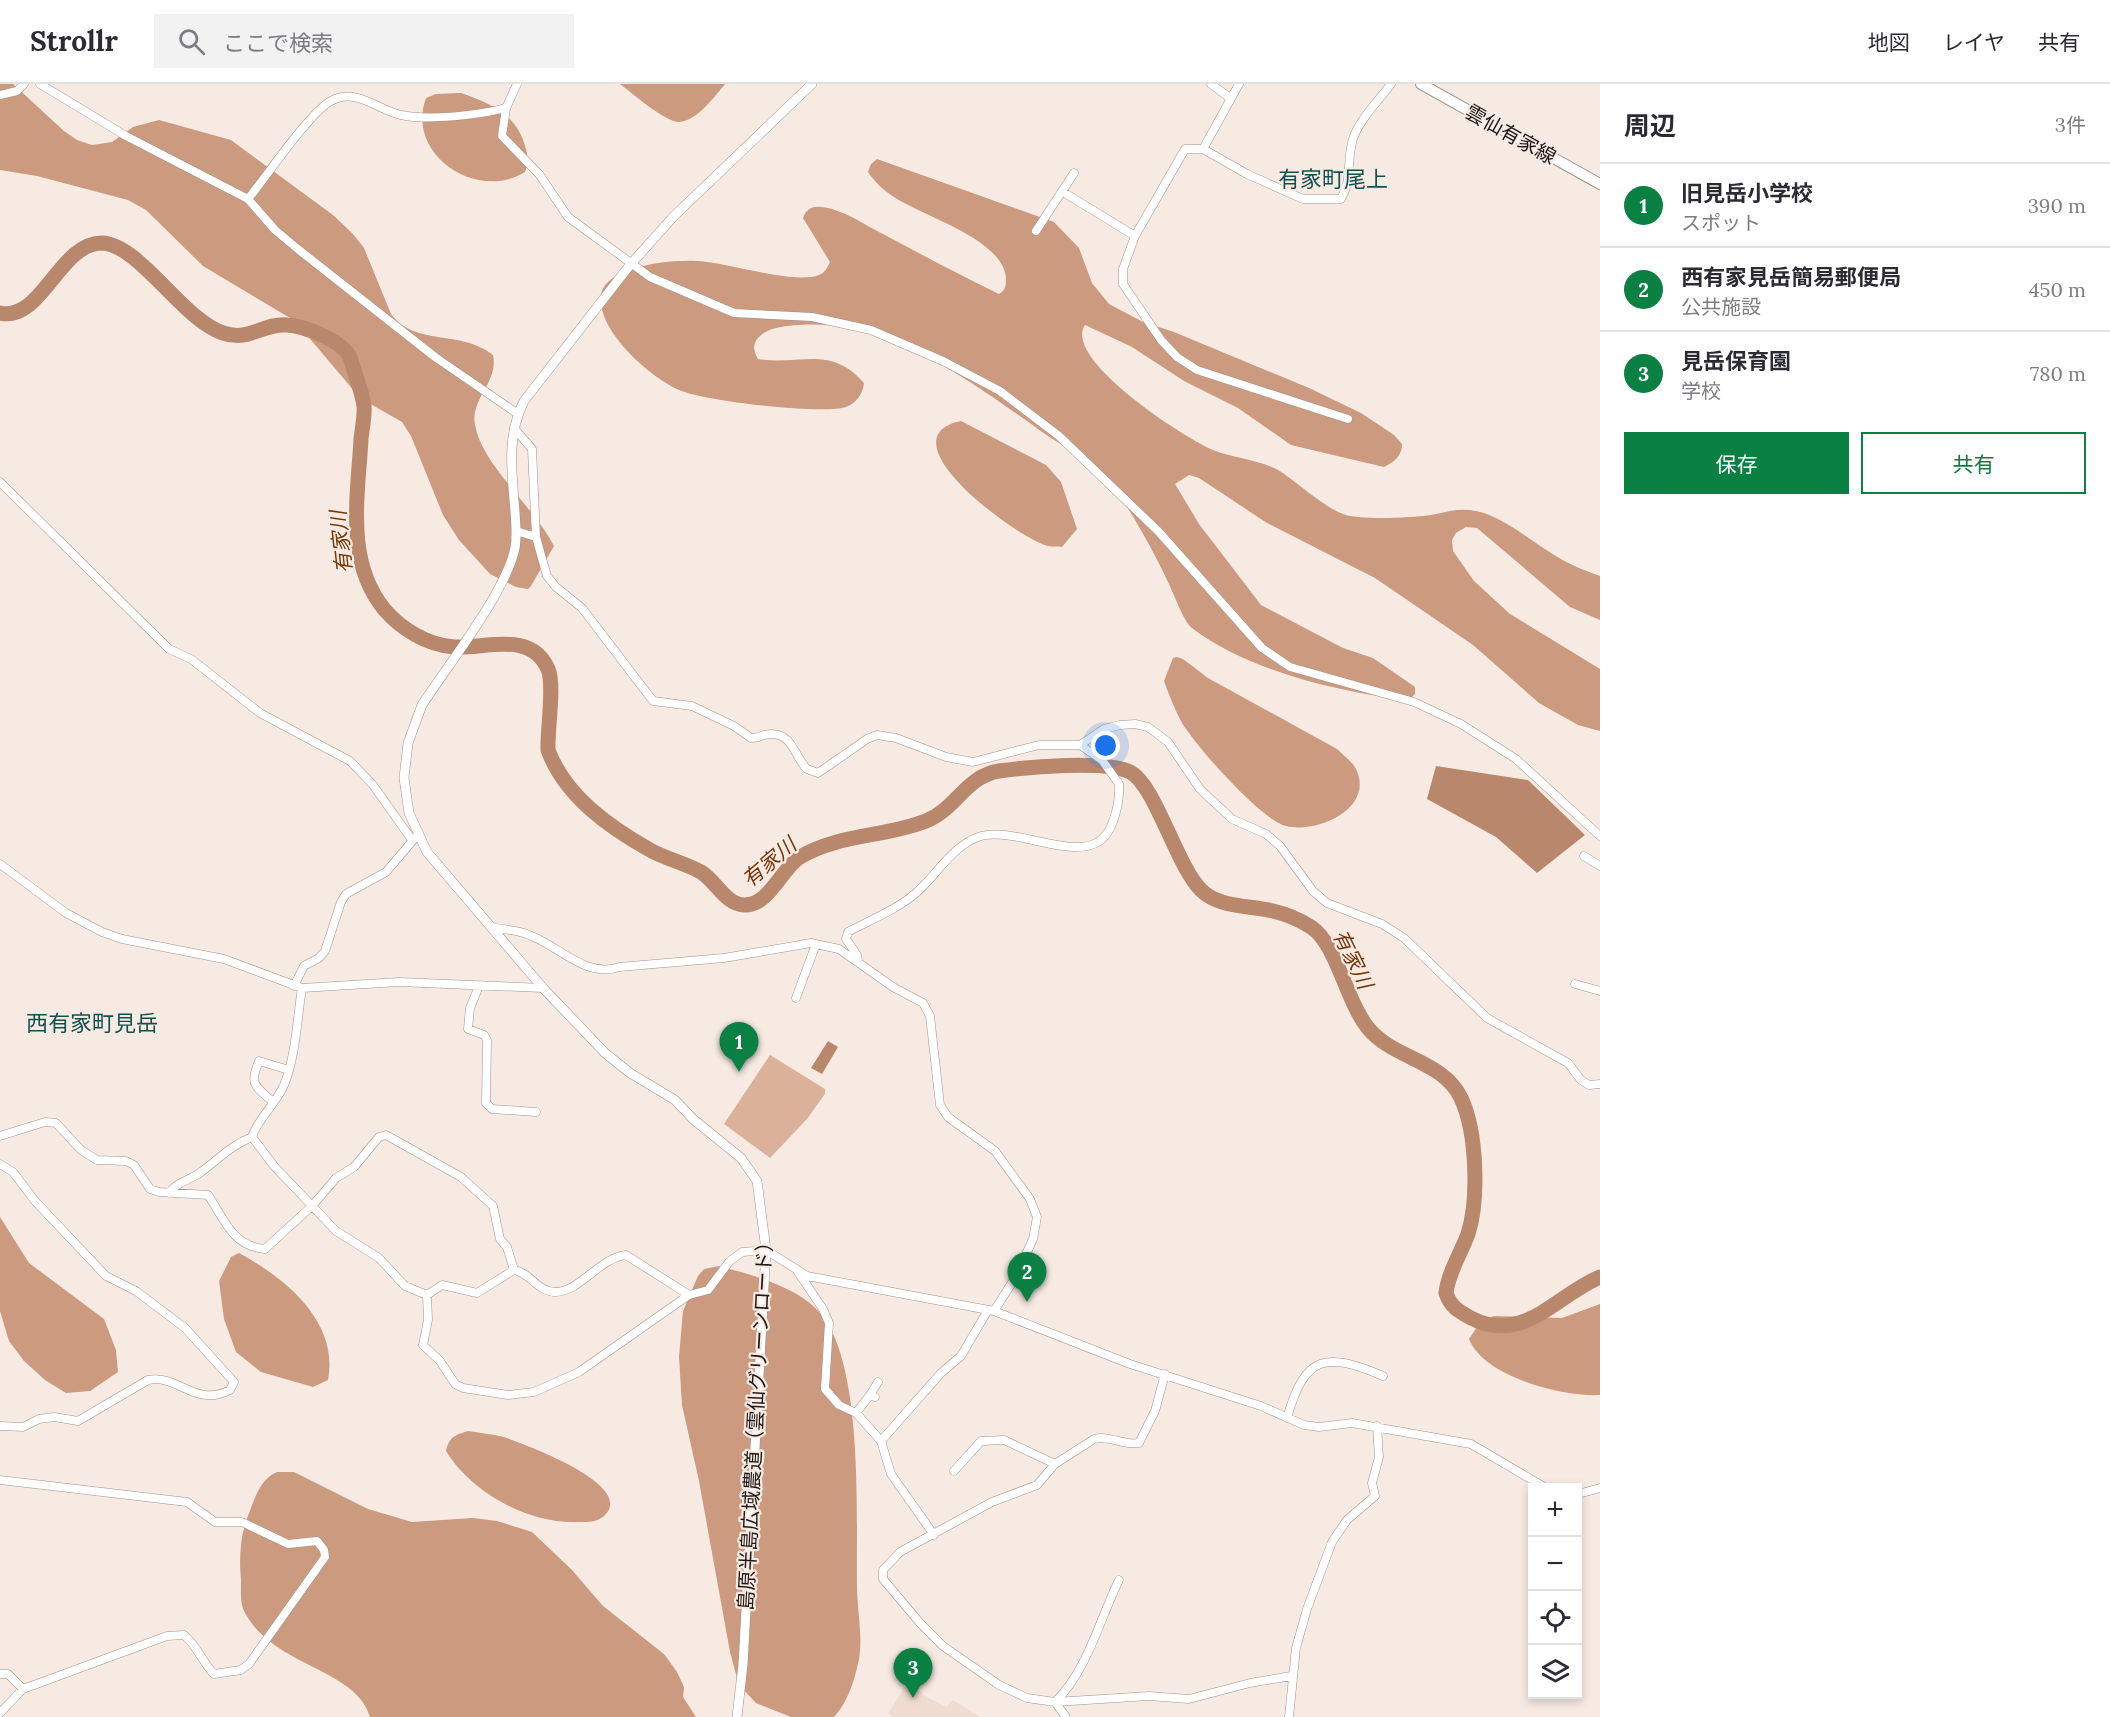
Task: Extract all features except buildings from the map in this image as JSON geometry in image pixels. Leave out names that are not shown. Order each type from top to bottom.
[{"type":"main road","name":"雲仙有家線","points":[[1421,84],[1600,184]]},
{"type":"street","points":[[0,95],[17,91],[24,84]]},
{"type":"street","points":[[40,84],[126,136],[248,199],[275,230],[308,257],[435,357],[518,414]]},
{"type":"street","points":[[517,84],[506,108],[502,136],[538,174],[568,218],[630,265],[650,277],[734,313],[812,317],[871,330],[943,361],[1000,391],[1059,436],[1158,531],[1262,648],[1290,667],[1414,702],[1461,724],[1516,759],[1600,836]]},
{"type":"street","name":"島原半島広域農道（雲仙グリーンロード）","points":[[737,1717],[743,1664],[766,1250],[760,1194],[751,1169],[693,1119],[675,1100],[616,1064],[543,988],[437,865],[415,838],[406,797],[404,763],[414,722],[493,598],[511,564],[516,531],[510,455],[518,414],[533,388],[630,265],[674,216],[812,84]]},
{"type":"street","points":[[1211,84],[1230,98]]},
{"type":"street","points":[[1203,149],[1239,84]]},
{"type":"street","points":[[1348,419],[1211,376],[1177,357],[1161,340],[1124,284],[1123,269],[1135,236],[1185,149],[1203,149],[1247,174],[1303,200],[1341,199],[1350,184],[1348,158],[1354,136],[1391,84]]},
{"type":"street","points":[[248,199],[314,116],[332,100],[343,97],[361,98],[401,115],[474,116],[506,108]]},
{"type":"street","points":[[1036,231],[1064,192],[1074,173]]},
{"type":"street","points":[[1064,192],[1135,236]]},
{"type":"street","points":[[514,428],[532,449],[536,537],[547,576],[556,587],[582,608],[653,701],[692,706],[734,726],[751,738],[769,734],[779,736],[794,745],[802,764],[812,772],[823,771],[867,739],[878,735],[896,738],[952,759],[973,762],[1039,745],[1080,745],[1112,727],[1135,724],[1148,727],[1168,742],[1200,789],[1232,819],[1266,834],[1280,846],[1313,891],[1328,903],[1382,924],[1404,938],[1487,1017],[1568,1064],[1581,1080],[1589,1085],[1600,1084]]},
{"type":"street","points":[[0,482],[169,648],[191,659],[260,713],[350,761],[373,785],[415,838],[386,872],[346,894],[340,902],[325,951],[319,958],[304,966],[298,987],[289,1070],[282,1089],[255,1128],[252,1137]]},
{"type":"street","points":[[516,531],[536,537]]},
{"type":"street","points":[[858,961],[857,955],[846,939],[848,932],[915,894],[946,859],[972,840],[981,836],[999,835],[1022,836],[1043,844],[1089,846],[1097,843],[1110,829],[1120,791],[1116,778],[1108,765],[1080,745]]},
{"type":"street","points":[[1584,856],[1600,866]]},
{"type":"street","points":[[0,864],[66,913],[102,932],[122,939],[224,959],[298,987],[399,982],[543,988]]},
{"type":"street","points":[[492,927],[527,934],[584,965],[604,971],[619,967],[724,958],[816,944],[839,949],[893,987],[923,1003],[927,1009],[940,1105],[948,1117],[995,1151],[1035,1209],[1038,1225],[1015,1278],[961,1356],[941,1373],[881,1441]]},
{"type":"street","points":[[796,999],[816,944]]},
{"type":"street","points":[[1575,984],[1600,991]]},
{"type":"street","points":[[479,986],[470,1008],[468,1029],[484,1035],[487,1040],[486,1103],[492,1109],[536,1112]]},
{"type":"street","points":[[273,1102],[254,1086],[252,1077],[259,1061],[289,1070]]},
{"type":"street","points":[[0,1136],[45,1122],[56,1123],[81,1150],[97,1160],[126,1161],[142,1176],[150,1189],[169,1193],[208,1195],[236,1239],[249,1248],[265,1249],[313,1205],[336,1178],[354,1167],[379,1137],[386,1135],[461,1178],[493,1206],[500,1239],[509,1251],[514,1270]]},
{"type":"street","points":[[169,1193],[176,1184],[198,1174],[238,1142],[252,1137]]},
{"type":"street","points":[[252,1137],[274,1166],[336,1231],[379,1258],[405,1286],[427,1294]]},
{"type":"street","points":[[0,1164],[13,1172],[35,1201],[106,1276],[136,1291],[185,1328],[234,1382],[230,1390],[221,1395],[200,1396],[160,1378],[148,1380],[78,1421],[54,1417],[39,1419],[23,1427],[0,1426]]},
{"type":"street","points":[[427,1294],[428,1320],[422,1342],[425,1348],[440,1361],[455,1384],[488,1394],[508,1395],[534,1392],[579,1372],[689,1295],[708,1290],[729,1262],[742,1252],[766,1250],[798,1272],[823,1309],[829,1323],[825,1389],[839,1405],[856,1413],[881,1441],[891,1474],[934,1535]]},
{"type":"street","points":[[514,1270],[525,1274],[544,1290],[563,1291],[611,1258],[626,1255],[689,1295]]},
{"type":"street","points":[[427,1294],[442,1285],[477,1293],[514,1270]]},
{"type":"street","points":[[798,1272],[991,1311],[1130,1364],[1261,1406],[1304,1425],[1319,1427],[1352,1423],[1471,1444],[1537,1483]]},
{"type":"street","points":[[1287,1418],[1294,1396],[1310,1371],[1320,1363],[1344,1361],[1383,1376]]},
{"type":"street","points":[[1165,1374],[1155,1411],[1139,1443],[1132,1445],[1100,1437],[1055,1464],[1037,1485],[992,1503],[891,1559],[883,1570],[883,1579],[920,1623],[970,1667],[1027,1698],[1055,1702],[1149,1696],[1189,1700],[1250,1683],[1291,1676]]},
{"type":"street","points":[[856,1413],[873,1396],[878,1382]]},
{"type":"street","points":[[1289,1717],[1291,1676],[1307,1609],[1332,1542],[1347,1520],[1375,1496],[1372,1483],[1379,1457],[1377,1426]]},
{"type":"street","points":[[954,1471],[981,1441],[1004,1440],[1055,1464]]},
{"type":"street","points":[[0,1480],[188,1502],[215,1522],[242,1522],[288,1544],[317,1541],[324,1550],[325,1557],[249,1664],[241,1670],[214,1674],[202,1662],[192,1642],[184,1635],[167,1636],[23,1689],[0,1713]]},
{"type":"street","points":[[1582,1493],[1600,1488]]},
{"type":"street","points":[[1055,1702],[1066,1692],[1083,1662],[1119,1580]]},
{"type":"street","points":[[0,1674],[8,1674],[23,1689]]},
{"type":"street","points":[[1055,1702],[1066,1717]]},
{"type":"shaded area","points":[[0,84],[13,84],[64,131],[77,140],[92,145],[112,142],[133,127],[159,120],[231,140],[333,215],[353,234],[364,248],[391,314],[401,324],[425,335],[467,342],[493,355],[492,374],[477,406],[475,425],[480,440],[498,471],[535,517],[554,546],[531,586],[528,589],[516,587],[490,574],[459,540],[443,515],[411,436],[402,422],[360,398],[295,321],[203,266],[146,210],[128,200],[37,176],[0,170]]},
{"type":"shaded area","points":[[620,84],[725,84],[699,113],[686,121],[679,122],[657,112]]},
{"type":"shaded area","points":[[461,93],[493,106],[510,119],[522,137],[527,152],[528,163],[525,172],[506,180],[486,181],[467,177],[450,168],[435,154],[426,138],[422,119],[426,98],[436,94]]},
{"type":"shaded area","points":[[877,159],[1054,222],[1079,248],[1092,283],[1109,304],[1143,322],[1174,332],[1309,388],[1361,413],[1394,435],[1402,444],[1397,458],[1384,467],[1291,445],[1238,408],[1184,381],[1132,347],[1085,325],[1083,340],[1091,357],[1108,376],[1154,414],[1198,443],[1221,453],[1255,461],[1278,470],[1338,512],[1354,517],[1404,517],[1465,510],[1486,514],[1505,523],[1563,560],[1600,576],[1600,620],[1570,607],[1477,528],[1466,527],[1456,533],[1452,540],[1453,551],[1474,581],[1510,614],[1600,669],[1600,731],[1578,725],[1539,703],[1473,645],[1375,578],[1267,523],[1199,478],[1189,475],[1175,484],[1199,524],[1261,605],[1343,648],[1373,658],[1415,687],[1415,694],[1409,700],[1325,685],[1266,667],[1214,643],[1189,624],[1139,527],[1115,488],[1101,471],[963,378],[900,344],[867,332],[834,326],[789,326],[772,329],[762,334],[754,346],[758,359],[827,360],[851,371],[864,383],[859,397],[850,405],[833,409],[814,409],[736,402],[679,390],[654,375],[616,338],[602,310],[601,296],[607,283],[629,270],[654,264],[688,261],[710,262],[794,277],[808,277],[823,273],[830,262],[803,218],[807,211],[814,207],[828,208],[844,214],[999,294],[1005,287],[1006,278],[1002,264],[991,252],[960,230],[907,205],[887,192],[868,172],[871,164]]},
{"type":"shaded area","points":[[961,421],[1046,465],[1061,482],[1077,529],[1062,547],[1048,546],[1010,525],[963,487],[945,466],[936,447],[940,431]]},
{"type":"shaded area","points":[[1177,657],[1208,678],[1337,749],[1354,766],[1360,783],[1358,795],[1351,806],[1327,822],[1299,827],[1286,826],[1261,810],[1230,781],[1182,723],[1164,681],[1173,658]]},
{"type":"shaded area","points":[[1436,766],[1528,780],[1585,835],[1537,873],[1496,837],[1427,799]]},
{"type":"shaded area","points":[[828,1041],[838,1047],[822,1074],[811,1068]]},
{"type":"shaded area","points":[[770,1055],[825,1089],[825,1094],[807,1119],[770,1158],[724,1124]]},
{"type":"shaded area","points":[[0,1217],[29,1263],[104,1319],[116,1350],[118,1372],[90,1391],[66,1393],[45,1380],[24,1361],[9,1341],[0,1311]]},
{"type":"shaded area","points":[[239,1253],[274,1275],[305,1304],[317,1320],[325,1339],[329,1359],[328,1380],[313,1387],[261,1372],[236,1352],[224,1319],[219,1281],[231,1257]]},
{"type":"shaded area","points":[[719,1266],[773,1283],[811,1304],[821,1314],[835,1338],[845,1369],[855,1444],[857,1595],[860,1641],[859,1659],[853,1682],[847,1697],[834,1717],[791,1717],[756,1703],[739,1685],[730,1652],[699,1481],[682,1405],[679,1357],[683,1311],[698,1276],[704,1269]]},
{"type":"shaded area","points":[[1600,1304],[1600,1395],[1584,1395],[1546,1388],[1507,1374],[1477,1352],[1469,1339],[1481,1321],[1494,1316],[1562,1318]]},
{"type":"shaded area","points":[[468,1431],[504,1437],[572,1466],[604,1490],[610,1502],[606,1514],[593,1521],[558,1521],[539,1518],[503,1503],[470,1480],[446,1451],[453,1437]]},
{"type":"shaded area","points":[[277,1472],[294,1472],[368,1509],[412,1522],[473,1518],[497,1521],[532,1532],[571,1569],[603,1606],[664,1654],[677,1672],[684,1687],[683,1697],[696,1717],[370,1717],[362,1701],[348,1688],[274,1644],[257,1630],[244,1611],[240,1564],[243,1531],[258,1491],[271,1475]]},
{"type":"shaded area","points":[[909,1680],[923,1695],[946,1707],[953,1700],[980,1717],[893,1717],[888,1714]]},
{"type":"waterway","name":"有家川","points":[[0,313],[15,313],[28,306],[74,255],[87,246],[102,243],[116,247],[131,256],[192,314],[223,333],[241,335],[278,325],[287,325],[304,328],[324,336],[341,347],[348,353],[351,360],[364,406],[357,505],[359,549],[372,590],[384,609],[406,629],[434,643],[454,647],[519,645],[530,649],[540,657],[548,669],[551,686],[548,750],[565,782],[590,809],[619,831],[656,853],[701,872],[737,904],[753,904],[761,900],[793,863],[815,850],[830,844],[910,826],[936,816],[969,786],[988,774],[1012,769],[1085,765],[1118,768],[1130,772],[1139,779],[1148,792],[1183,863],[1201,890],[1216,900],[1278,912],[1311,927],[1328,946],[1353,1003],[1368,1028],[1391,1047],[1442,1075],[1453,1085],[1461,1098],[1473,1147],[1475,1185],[1472,1220],[1447,1286],[1446,1293],[1452,1305],[1471,1318],[1490,1325],[1507,1326],[1538,1315],[1600,1277]]},
{"type":"place","name":"旧見岳小学校","points":[[739,1072]]},
{"type":"place","name":"西有家見岳簡易郵便局","points":[[1027,1302]]},
{"type":"place","name":"見岳保育園","points":[[913,1698]]},
{"type":"district","name":"有家町尾上","points":[[1333,179]]},
{"type":"district","name":"西有家町見岳","points":[[92,1023]]}]
